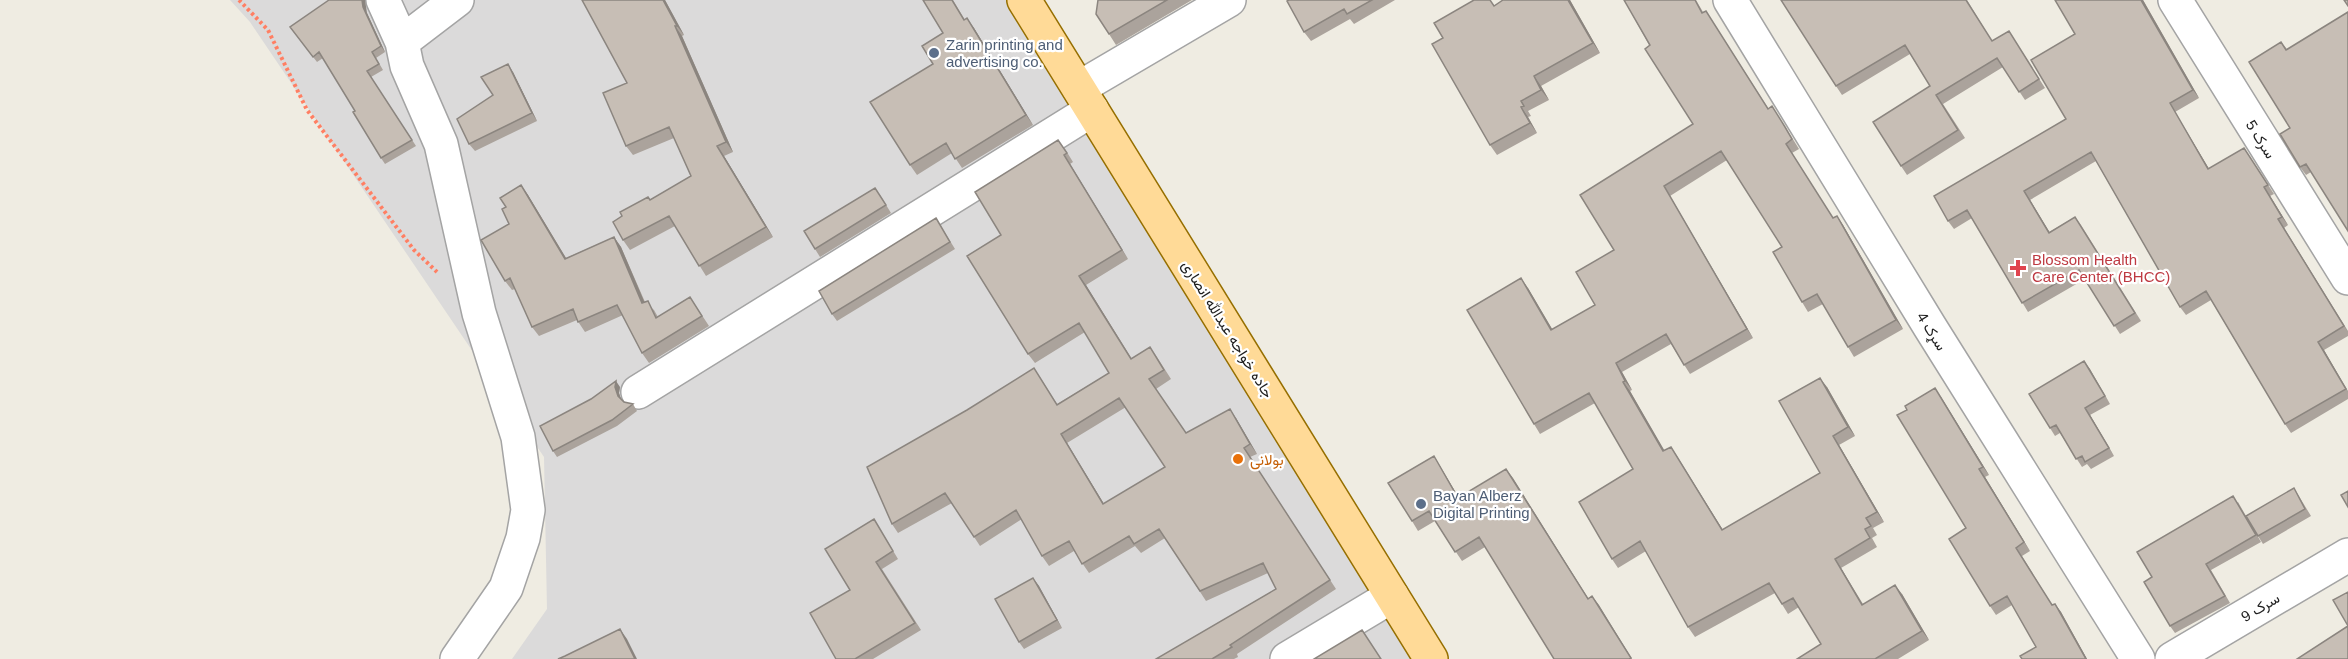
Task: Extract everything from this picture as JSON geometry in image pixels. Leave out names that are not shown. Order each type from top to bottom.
[{"type":"main road","name":"جاده خواجه عبدالله انصاری","points":[[1024,0],[1431,659]]},
{"type":"street","points":[[383,0],[402,42],[407,66],[441,144],[479,313],[518,437],[528,510],[522,538],[506,588],[457,659]]},
{"type":"street","points":[[402,42],[457,0]]},
{"type":"street","points":[[638,392],[1086,99],[1229,0]]},
{"type":"street","name":"سړک 4","points":[[1730,0],[1929,327],[2138,659]]},
{"type":"street","name":"سرک 5","points":[[2175,0],[2348,278]]},
{"type":"street","name":"سرک 9","points":[[2172,659],[2348,555]]},
{"type":"street","points":[[1287,659],[1392,596]]},
{"type":"path","points":[[239,0],[268,30],[307,110],[414,250],[439,274]]},
{"type":"shaded area","points":[[230,0],[1024,0],[1431,659],[512,659],[547,609],[544,457],[250,22]]},
{"type":"building","points":[[329,0],[362,0],[381,46],[372,52],[379,64],[367,71],[412,140],[381,158],[319,52],[313,57],[290,27]]},
{"type":"building","points":[[582,0],[663,0],[677,26],[675,26],[726,142],[717,146],[766,227],[699,266],[669,216],[623,240],[613,222],[622,216],[620,212],[648,197],[650,200],[691,176],[669,127],[626,146],[603,93],[627,83]]},
{"type":"building","points":[[923,0],[952,0],[964,20],[967,18],[1026,115],[955,159],[946,143],[910,165],[870,102],[933,64],[922,46],[943,33]]},
{"type":"building","points":[[1098,0],[1167,0],[1109,34],[1096,14]]},
{"type":"building","points":[[1372,0],[1347,14],[1344,9],[1304,32],[1287,1]]},
{"type":"building","points":[[1474,0],[1490,0],[1494,6],[1503,0],[1568,0],[1593,43],[1534,76],[1541,90],[1521,101],[1524,106],[1521,107],[1530,123],[1490,145],[1432,44],[1443,38],[1434,23]]},
{"type":"building","points":[[1624,0],[1695,0],[1702,13],[1706,11],[1768,109],[1772,106],[1785,127],[1792,139],[1786,144],[1833,218],[1837,216],[1896,320],[1848,347],[1817,294],[1802,302],[1773,252],[1782,247],[1721,151],[1664,186],[1747,329],[1684,365],[1666,334],[1616,363],[1625,381],[1623,382],[1663,451],[1671,447],[1722,530],[1820,473],[1779,401],[1820,378],[1848,427],[1833,436],[1877,512],[1866,518],[1871,526],[1865,529],[1870,538],[1835,559],[1862,605],[1895,585],[1922,631],[1875,659],[1797,659],[1821,644],[1793,598],[1782,604],[1769,583],[1688,627],[1640,541],[1612,559],[1579,502],[1633,469],[1589,393],[1534,424],[1467,310],[1521,278],[1551,330],[1595,305],[1576,272],[1614,250],[1580,195],[1693,124],[1645,49],[1650,45]]},
{"type":"building","points":[[1781,0],[1966,0],[1992,41],[2009,31],[2039,79],[2019,92],[1997,58],[1936,95],[1958,130],[1901,166],[1873,122],[1930,86],[1905,45],[1836,86]]},
{"type":"building","points":[[2055,0],[2141,0],[2193,90],[2170,103],[2208,169],[2244,148],[2268,185],[2264,187],[2282,217],[2278,219],[2344,326],[2318,342],[2346,389],[2285,424],[2206,291],[2180,307],[2091,152],[2024,191],[2049,233],[2075,217],[2135,313],[2114,326],[2079,270],[2022,303],[1967,210],[1948,221],[1934,196],[2066,119],[2031,60],[2075,34]]},
{"type":"building","points":[[2348,12],[2348,231],[2306,164],[2300,167],[2280,134],[2290,128],[2249,62],[2281,42],[2286,50]]},
{"type":"building","points":[[508,64],[532,113],[469,144],[457,119],[493,95],[481,77]]},
{"type":"building","points":[[1058,140],[1067,153],[1064,155],[1122,250],[1079,276],[1131,359],[1150,347],[1164,370],[1149,379],[1186,433],[1230,409],[1250,444],[1244,448],[1330,580],[1212,659],[1156,659],[1276,589],[1263,563],[1200,591],[1159,529],[1134,544],[1129,536],[1082,564],[1069,541],[1042,556],[1016,510],[974,537],[945,493],[892,524],[867,467],[967,410],[1034,368],[1057,405],[1109,373],[1079,323],[1028,354],[967,256],[1001,235],[975,192]],"holes":[[[1119,398],[1165,467],[1103,504],[1061,434]]]},
{"type":"building","points":[[521,185],[565,259],[614,237],[642,303],[648,301],[656,318],[690,297],[702,316],[642,353],[617,305],[578,322],[573,309],[532,327],[510,278],[505,281],[481,240],[509,224],[502,209],[506,207],[500,198]]},
{"type":"building","points":[[875,188],[886,205],[815,249],[804,231]]},
{"type":"building","points":[[936,218],[950,242],[832,314],[819,291]]},
{"type":"building","points":[[2084,361],[2105,396],[2085,408],[2109,448],[2085,462],[2082,456],[2076,459],[2056,425],[2050,428],[2029,394]]},
{"type":"building","points":[[616,381],[618,396],[624,402],[633,404],[612,420],[553,451],[540,426],[591,399]]},
{"type":"building","points":[[1935,388],[1983,467],[1979,469],[2024,542],[2016,548],[2052,605],[2055,604],[2086,659],[2022,659],[2020,656],[2036,647],[2007,596],[1990,606],[1949,539],[1966,528],[1897,415],[1907,410],[1905,406]]},
{"type":"building","points":[[1434,456],[1458,498],[1506,469],[1588,599],[1592,596],[1631,658],[1554,659],[1479,537],[1455,552],[1429,511],[1412,521],[1388,483]]},
{"type":"building","points":[[2294,488],[2305,509],[2258,536],[2246,516]]},
{"type":"building","points":[[2348,491],[2348,507],[2341,495]]},
{"type":"building","points":[[2233,496],[2256,535],[2206,564],[2225,596],[2170,626],[2144,582],[2152,577],[2137,552]]},
{"type":"building","points":[[874,519],[893,551],[876,562],[915,623],[855,659],[836,659],[810,613],[850,590],[825,549]]},
{"type":"building","points":[[1033,578],[1057,620],[1019,642],[995,599]]},
{"type":"building","points":[[2348,592],[2348,626],[2333,600]]},
{"type":"building","points":[[2348,626],[2348,659],[2297,659]]},
{"type":"building","points":[[620,629],[635,659],[558,659],[565,656]]},
{"type":"building","points":[[1362,630],[1381,659],[1314,659]]},
{"type":"place","name":"Zarin printing and advertising co.","points":[[934,53]]},
{"type":"place","name":"Blossom Health Care Center (BHCC)","points":[[2018,268]]},
{"type":"place","name":"بولانی","points":[[1238,459]]},
{"type":"place","name":"Bayan Alberz Digital Printing","points":[[1421,504]]}]
